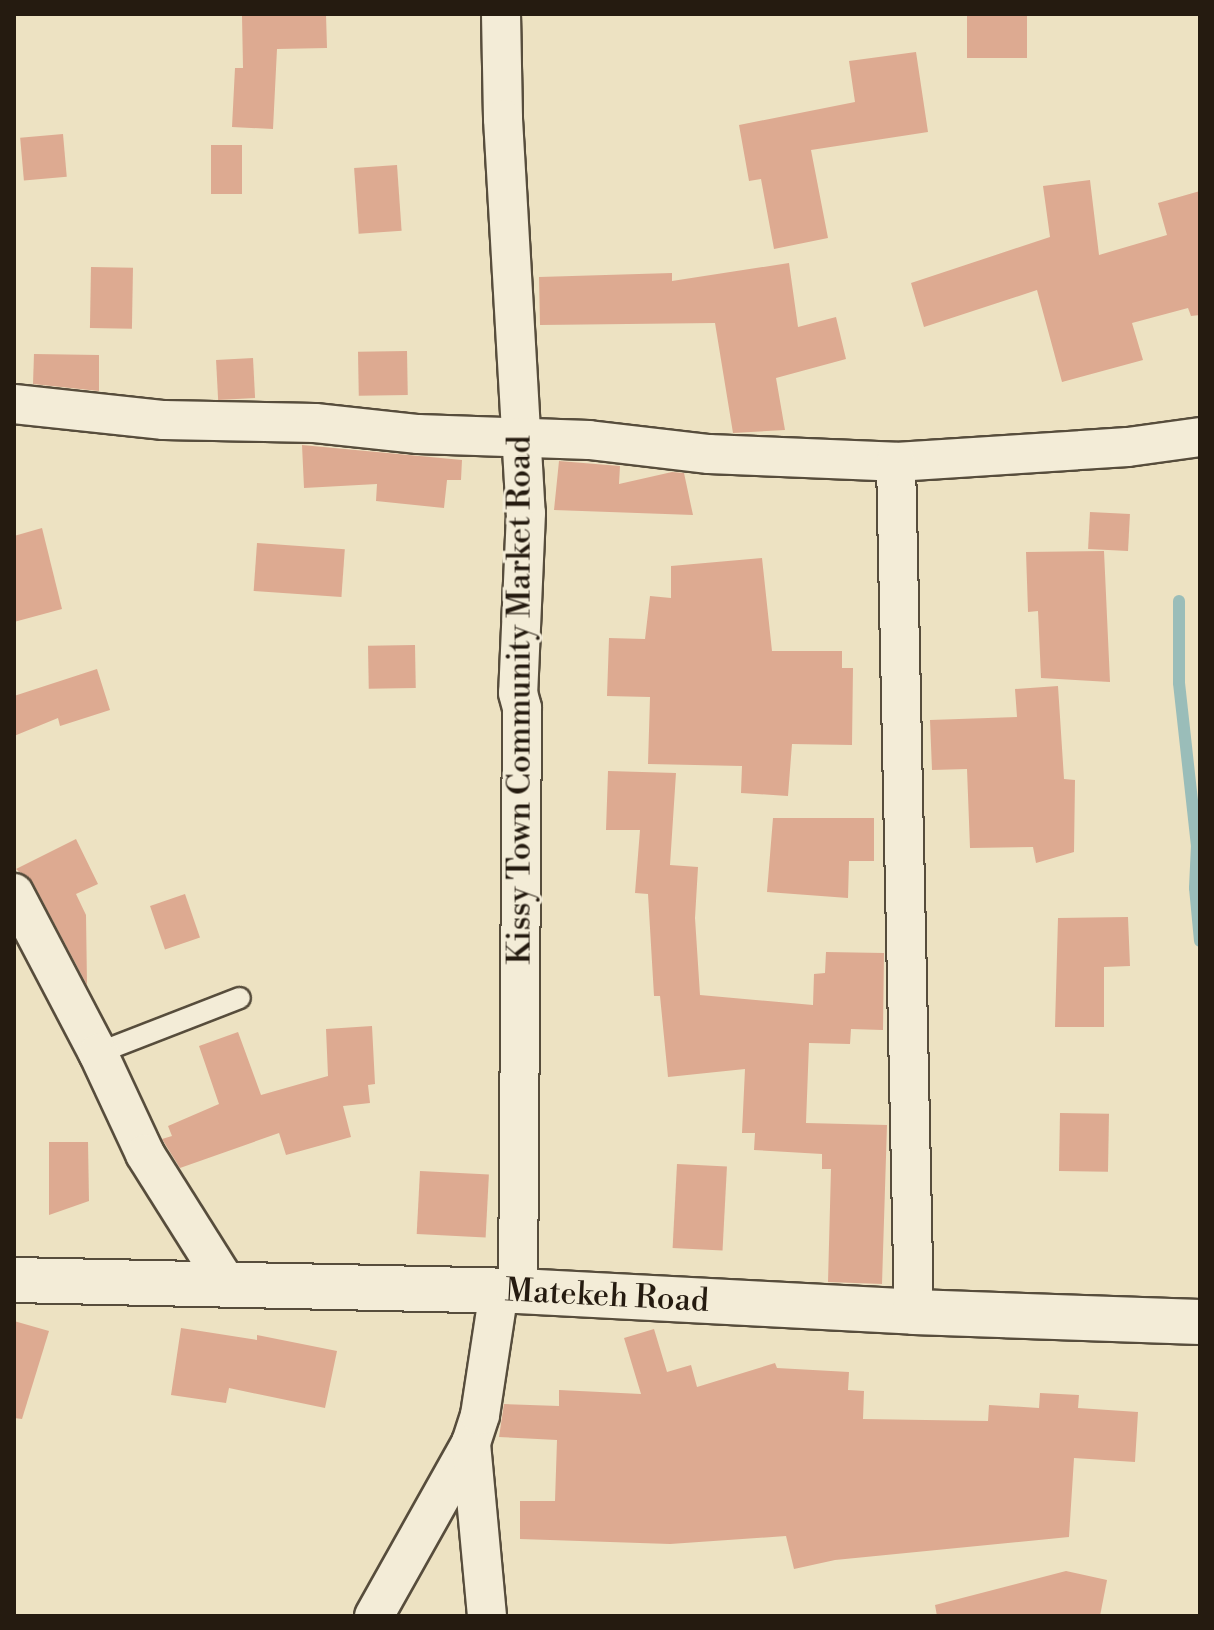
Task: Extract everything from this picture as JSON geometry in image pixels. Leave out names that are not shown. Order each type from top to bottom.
[{"type":"street","name":"Kissy Town Community Market Road","points":[[471,1443],[508,1291],[522,724],[518,693],[526,513],[503,119],[501,14]]},
{"type":"street","points":[[14,404],[164,420],[315,423],[418,434],[521,435],[589,440],[666,452],[896,462],[1128,447],[1200,437]]},
{"type":"street","points":[[896,462],[914,1312]]},
{"type":"street","points":[[14,893],[98,1053],[145,1154],[227,1284]]},
{"type":"street","name":"Matekeh Road","points":[[14,1280],[508,1291],[914,1312],[1200,1322]]},
{"type":"street","points":[[374,1616],[471,1443]]},
{"type":"street","points":[[471,1443],[487,1616]]},
{"type":"lane","points":[[98,1053],[240,998]]},
{"type":"building","points":[[326,14],[327,48],[277,49],[273,129],[232,127],[235,68],[243,68],[242,16]]},
{"type":"building","points":[[967,14],[1027,14],[1027,58],[967,58]]},
{"type":"building","points":[[916,52],[928,132],[811,150],[828,238],[774,249],[761,179],[749,181],[739,125],[855,102],[849,61]]},
{"type":"building","points":[[63,134],[67,177],[24,181],[20,138]]},
{"type":"building","points":[[211,145],[242,145],[242,194],[211,194]]},
{"type":"building","points":[[397,165],[402,231],[359,234],[354,168]]},
{"type":"building","points":[[1090,180],[1099,255],[1167,235],[1158,203],[1200,191],[1200,315],[1191,316],[1188,308],[1132,323],[1143,360],[1062,382],[1037,290],[924,327],[911,283],[1050,237],[1043,186]]},
{"type":"building","points":[[789,263],[798,327],[836,317],[846,359],[776,378],[785,430],[733,433],[715,323],[540,325],[539,277],[672,273],[672,281]]},
{"type":"building","points":[[91,267],[133,268],[132,329],[90,328]]},
{"type":"building","points":[[407,351],[408,395],[359,396],[358,352]]},
{"type":"building","points":[[34,354],[99,355],[99,391],[33,384]]},
{"type":"building","points":[[253,358],[255,398],[218,400],[216,360]]},
{"type":"building","points":[[302,445],[462,460],[461,480],[447,480],[444,508],[376,501],[377,484],[304,488]]},
{"type":"building","points":[[559,461],[620,466],[619,484],[672,472],[684,473],[693,515],[554,510]]},
{"type":"building","points":[[1090,512],[1130,514],[1128,551],[1088,549]]},
{"type":"building","points":[[42,528],[62,609],[14,622],[14,536]]},
{"type":"building","points":[[257,543],[345,549],[341,597],[254,591]]},
{"type":"building","points":[[1104,551],[1110,682],[1041,678],[1038,611],[1028,612],[1026,552]]},
{"type":"building","points":[[762,558],[772,651],[842,651],[842,668],[853,668],[852,745],[792,744],[788,796],[741,793],[742,766],[648,764],[650,697],[607,696],[609,638],[645,639],[650,596],[671,598],[671,566]]},
{"type":"building","points":[[415,645],[416,688],[369,689],[368,646]]},
{"type":"building","points":[[97,669],[110,710],[60,726],[58,718],[14,736],[14,696]]},
{"type":"building","points":[[1058,686],[1064,779],[1075,780],[1074,852],[1036,863],[1033,847],[970,848],[967,769],[932,770],[930,720],[1017,717],[1015,689]]},
{"type":"building","points":[[608,771],[676,773],[670,865],[698,867],[695,918],[700,995],[813,1005],[814,974],[825,973],[826,952],[884,953],[883,1030],[851,1029],[850,1044],[809,1043],[806,1123],[887,1125],[882,1284],[828,1282],[831,1169],[822,1169],[822,1154],[754,1150],[755,1133],[742,1133],[745,1069],[668,1077],[660,996],[654,996],[648,894],[635,893],[640,830],[606,830]]},
{"type":"building","points":[[773,818],[874,818],[874,861],[849,861],[848,898],[767,892]]},
{"type":"building","points":[[76,839],[98,884],[76,894],[86,915],[87,985],[33,883],[16,869]]},
{"type":"building","points":[[185,894],[200,937],[165,950],[150,906]]},
{"type":"building","points":[[1128,917],[1130,966],[1104,967],[1104,1027],[1055,1027],[1058,918]]},
{"type":"building","points":[[372,1026],[375,1084],[368,1085],[370,1103],[343,1106],[351,1137],[286,1155],[279,1133],[180,1168],[162,1139],[172,1136],[168,1126],[219,1104],[199,1046],[238,1032],[261,1095],[328,1076],[326,1029]]},
{"type":"building","points":[[1060,1113],[1109,1114],[1108,1172],[1059,1171]]},
{"type":"building","points":[[49,1142],[88,1142],[89,1201],[49,1215]]},
{"type":"building","points":[[677,1164],[727,1167],[723,1251],[673,1248]]},
{"type":"building","points":[[420,1171],[489,1175],[486,1238],[417,1234]]},
{"type":"building","points":[[14,1321],[49,1331],[22,1419],[14,1418]]},
{"type":"building","points":[[181,1328],[257,1340],[257,1335],[337,1351],[325,1408],[229,1388],[226,1403],[171,1395]]},
{"type":"building","points":[[654,1329],[667,1372],[691,1365],[697,1387],[775,1363],[777,1368],[849,1372],[848,1390],[864,1391],[863,1419],[988,1421],[989,1405],[1039,1408],[1040,1393],[1079,1395],[1078,1408],[1138,1412],[1135,1462],[1074,1458],[1069,1537],[835,1560],[794,1569],[786,1536],[670,1544],[520,1539],[520,1501],[555,1501],[557,1440],[499,1437],[504,1404],[559,1406],[559,1390],[641,1394],[624,1338]]},
{"type":"building","points":[[1066,1571],[1107,1580],[1100,1616],[937,1616],[935,1605]]},
{"type":"waterway","points":[[1179,601],[1179,683],[1197,845],[1195,888],[1200,941]]}]
